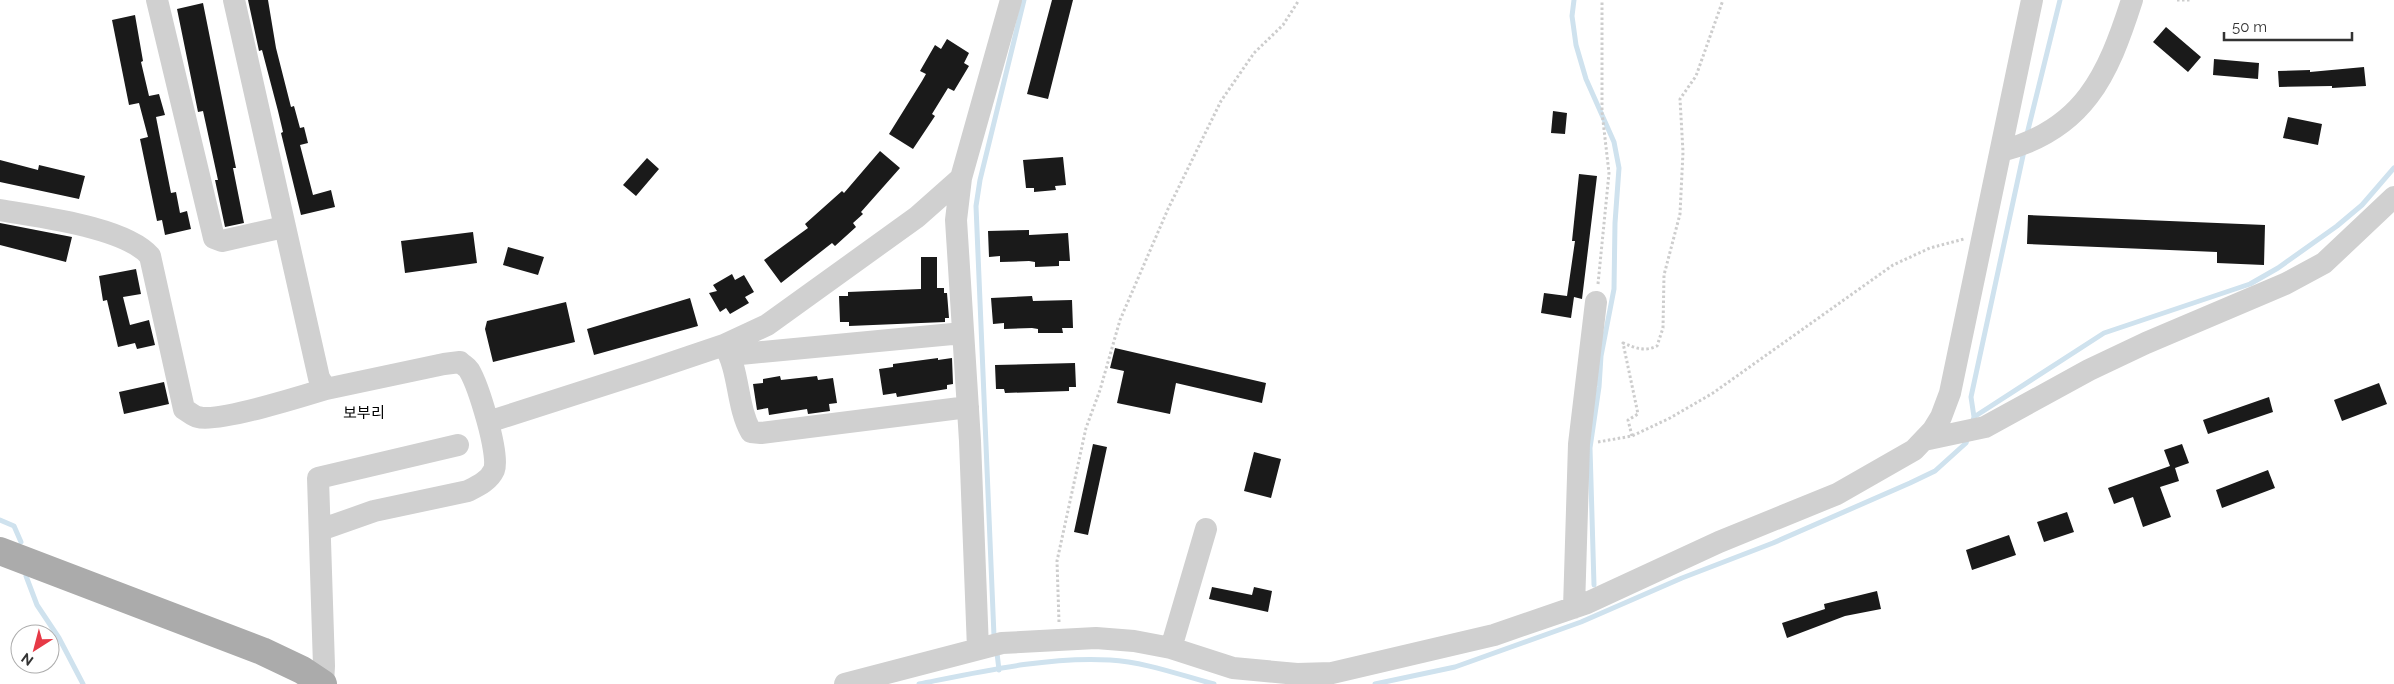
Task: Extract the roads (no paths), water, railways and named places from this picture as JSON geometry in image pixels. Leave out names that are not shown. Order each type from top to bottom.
[{"type":"main road","points":[[0,551],[262,651],[302,670],[323,684]]},
{"type":"street","points":[[157,0],[214,238],[222,241],[284,227]]},
{"type":"street","points":[[234,0],[268,142],[284,227],[319,378],[326,389]]},
{"type":"street","points":[[978,649],[968,407],[956,220],[961,178],[1011,0]]},
{"type":"street","points":[[844,684],[1002,643],[1096,638],[1134,641],[1171,648],[1233,668],[1297,674],[1332,673],[1494,635],[1574,608],[1719,542],[1836,494],[1914,450],[1942,417],[1950,393],[2032,0]]},
{"type":"street","points":[[2001,151],[2032,141],[2067,118],[2086,100],[2111,61],[2132,0]]},
{"type":"street","points":[[727,350],[767,325],[917,217],[961,178]]},
{"type":"street","points":[[1924,440],[1985,427],[2098,366],[2146,343],[2250,300],[2324,263],[2394,197]]},
{"type":"street","points":[[0,210],[79,224],[142,247],[150,256],[184,409],[199,418],[218,417],[279,403],[326,389],[444,364],[460,362],[468,369],[488,422],[496,455],[495,468],[489,478],[479,486],[468,491],[374,511],[320,530]]},
{"type":"street","points":[[1574,608],[1579,444],[1596,302]]},
{"type":"street","points":[[488,422],[727,350],[963,333]]},
{"type":"street","points":[[727,350],[745,422],[751,432],[761,433],[968,407]]},
{"type":"street","points":[[323,684],[318,478],[458,445]]},
{"type":"street","points":[[1171,648],[1206,529]]},
{"type":"waterway","points":[[994,636],[976,206],[980,180],[1024,0]]},
{"type":"waterway","points":[[1574,0],[1572,16],[1576,45],[1586,79],[1614,142],[1619,168],[1615,223],[1614,289],[1601,356],[1599,387],[1590,448],[1594,585]]},
{"type":"waterway","points":[[2027,134],[2060,0]]},
{"type":"waterway","points":[[1974,417],[1971,397],[2024,151]]},
{"type":"waterway","points":[[1972,424],[1974,417],[2104,333],[2250,284],[2278,268],[2337,226],[2362,205],[2394,168]]},
{"type":"waterway","points":[[1375,684],[1455,667],[1581,622],[1682,578],[1773,543],[1935,471],[1966,443],[1968,437]]},
{"type":"waterway","points":[[0,520],[14,526],[21,542]]},
{"type":"waterway","points":[[26,576],[37,605],[59,638],[83,684]]},
{"type":"waterway","points":[[997,653],[999,670]]},
{"type":"waterway","points":[[919,684],[1014,666],[1087,659],[1136,663],[1214,684]]},
{"type":"district","name":"보부리","points":[[364,413]]}]
